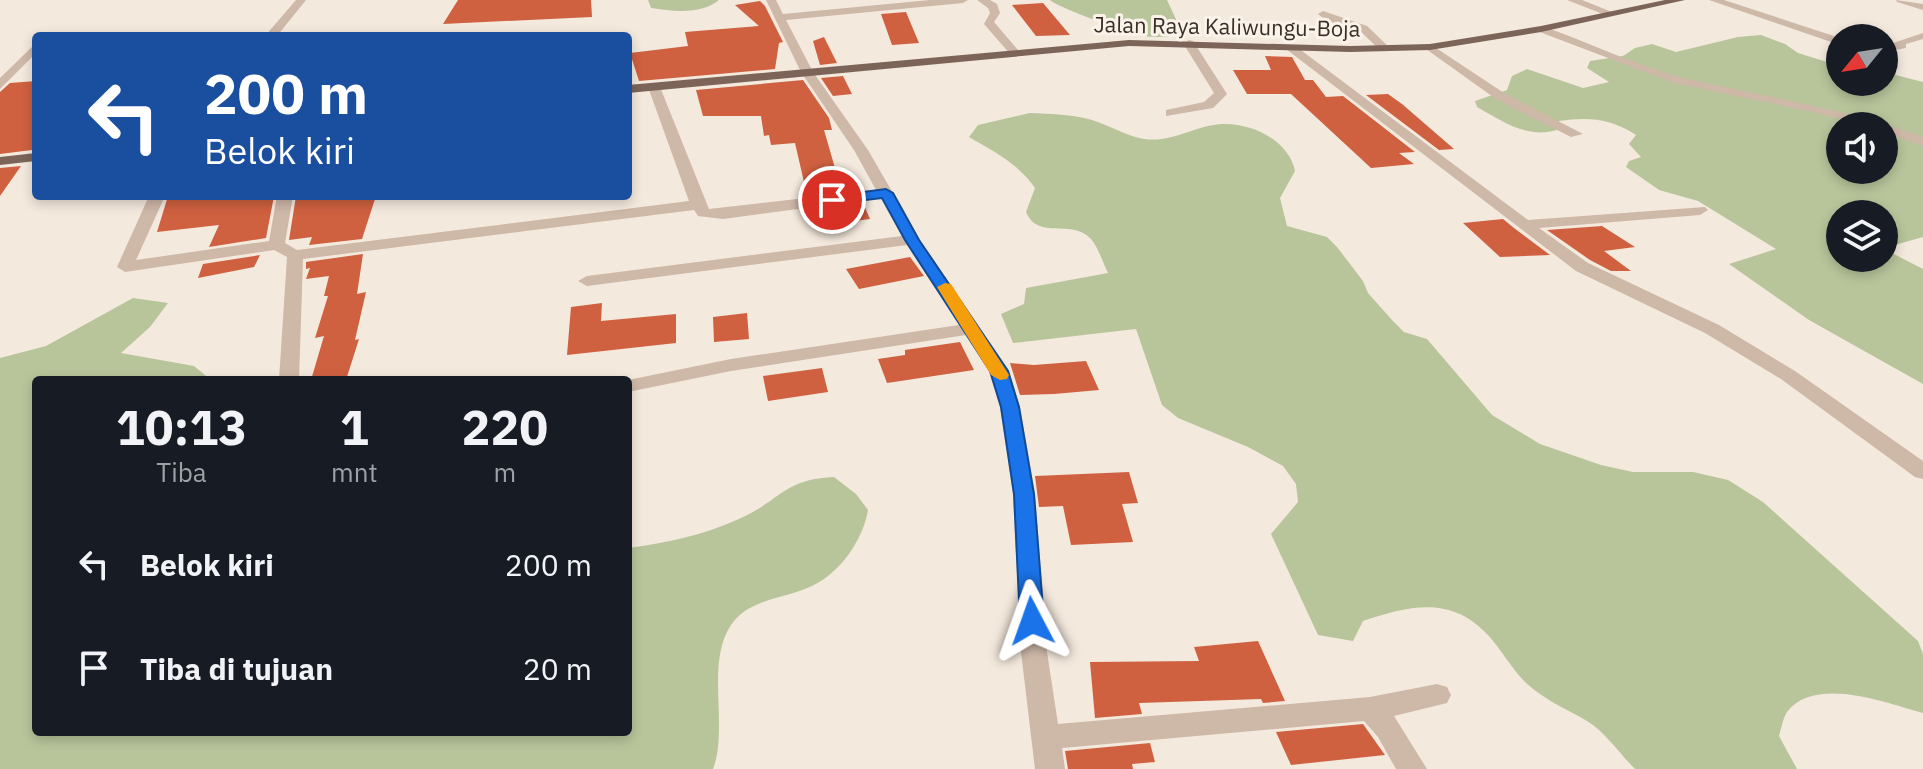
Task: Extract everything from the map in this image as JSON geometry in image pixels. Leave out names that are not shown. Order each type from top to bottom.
[{"type":"main road","name":"Jalan Raya Kaliwungu-Boja","points":[[632,89],[1129,43],[1385,49],[1430,47],[1541,29],[1680,0]]},
{"type":"main road","points":[[0,161],[32,157]]},
{"type":"street","points":[[274,32],[301,0]]},
{"type":"street","points":[[771,0],[807,72],[886,193],[912,240],[999,371],[1010,407],[1024,494],[1034,652],[1050,769]]},
{"type":"street","points":[[781,17],[963,0]]},
{"type":"street","points":[[982,0],[993,6],[995,13],[988,22],[1014,52]]},
{"type":"street","points":[[1572,0],[1612,14]]},
{"type":"street","points":[[1714,0],[1826,37]]},
{"type":"street","points":[[1901,0],[1923,7]]},
{"type":"street","points":[[1323,14],[1336,21],[1356,24],[1385,49]]},
{"type":"street","points":[[1541,29],[1678,80],[1829,112]]},
{"type":"street","points":[[1898,47],[1902,46],[1900,42],[1903,39],[1923,36]]},
{"type":"street","points":[[1171,113],[1208,105],[1221,94],[1189,43]]},
{"type":"street","points":[[1290,47],[1582,267],[1676,309],[1788,375],[1923,472]]},
{"type":"street","points":[[1430,47],[1500,96],[1576,134]]},
{"type":"street","points":[[0,85],[32,50]]},
{"type":"street","points":[[654,87],[698,205],[704,213],[716,215],[886,193]]},
{"type":"street","points":[[1898,133],[1923,142]]},
{"type":"street","points":[[155,200],[125,267],[276,245],[295,255],[698,205]]},
{"type":"street","points":[[276,245],[284,200]]},
{"type":"street","points":[[1523,225],[1700,210]]},
{"type":"street","points":[[587,281],[912,240]]},
{"type":"street","points":[[289,376],[295,255]]},
{"type":"street","points":[[632,385],[731,365],[973,328]]},
{"type":"street","points":[[1045,737],[1370,709],[1437,695]]},
{"type":"street","points":[[1370,709],[1388,728],[1412,769]]},
{"type":"green space","points":[[648,0],[718,1],[694,10],[676,11],[651,8]]},
{"type":"green space","points":[[1050,0],[1167,0],[1181,30],[1164,37],[1145,36],[1095,20]]},
{"type":"green space","points":[[1761,35],[1785,44],[1798,53],[1826,62],[1826,96],[1898,96],[1898,76],[1923,82],[1923,237],[1898,244],[1898,200],[1826,200],[1826,272],[1898,272],[1898,256],[1923,269],[1923,384],[1809,320],[1729,264],[1776,249],[1698,201],[1659,190],[1626,167],[1629,161],[1641,157],[1629,144],[1636,135],[1617,125],[1589,119],[1559,121],[1557,130],[1546,132],[1525,130],[1477,107],[1475,101],[1507,90],[1512,76],[1527,69],[1583,88],[1609,82],[1587,68],[1590,61],[1623,56],[1635,48],[1652,44],[1676,52],[1738,37]]},
{"type":"green space","points":[[1030,113],[1084,118],[1144,139],[1155,140],[1223,124],[1246,127],[1268,136],[1285,151],[1295,171],[1280,198],[1287,226],[1327,237],[1392,320],[1404,332],[1427,339],[1492,415],[1540,444],[1601,465],[1633,472],[1693,472],[1728,480],[1763,502],[1918,641],[1923,654],[1923,713],[1852,695],[1815,695],[1799,701],[1787,712],[1779,736],[1797,769],[1635,769],[1594,726],[1547,699],[1525,682],[1487,634],[1458,613],[1428,607],[1412,608],[1363,621],[1353,641],[1318,635],[1271,534],[1298,502],[1296,484],[1283,466],[1248,447],[1178,418],[1162,405],[1136,329],[1013,343],[1001,314],[1024,304],[1026,288],[1108,273],[1094,242],[1083,233],[1047,228],[1031,221],[1026,212],[1035,188],[1029,179],[969,137],[978,125]]},
{"type":"green space","points":[[133,298],[168,303],[150,327],[121,353],[194,366],[206,376],[32,376],[32,736],[632,736],[632,547],[671,541],[713,529],[741,518],[793,486],[817,479],[834,477],[856,494],[868,510],[855,544],[832,573],[812,586],[748,609],[731,625],[719,658],[719,734],[713,769],[0,769],[0,358],[46,346]]},
{"type":"building","points":[[458,0],[591,0],[592,17],[443,24]]},
{"type":"building","points":[[760,1],[765,6],[783,42],[779,43],[775,69],[639,81],[632,53],[688,46],[685,32],[759,26],[735,5]]},
{"type":"building","points":[[1043,3],[1070,35],[1036,36],[1012,5]]},
{"type":"building","points":[[906,12],[919,43],[892,45],[881,14]]},
{"type":"building","points":[[824,37],[837,63],[820,65],[813,41]]},
{"type":"building","points":[[1265,56],[1292,57],[1305,80],[1313,80],[1326,97],[1343,96],[1415,152],[1399,153],[1414,164],[1371,168],[1291,94],[1247,94],[1233,70],[1271,70]]},
{"type":"building","points":[[843,76],[852,94],[833,96],[821,78]]},
{"type":"building","points":[[803,80],[829,118],[832,130],[824,130],[837,175],[853,174],[858,189],[807,195],[795,143],[771,145],[769,135],[764,136],[761,116],[703,116],[696,90]]},
{"type":"building","points":[[32,81],[32,150],[0,154],[0,92],[10,83]]},
{"type":"building","points":[[1388,94],[1454,149],[1439,150],[1366,95]]},
{"type":"building","points":[[21,166],[0,196],[0,168]]},
{"type":"building","points":[[167,200],[273,200],[266,238],[209,247],[219,225],[157,232]]},
{"type":"building","points":[[295,200],[375,200],[362,239],[309,245],[312,237],[289,240]]},
{"type":"building","points":[[863,203],[870,219],[815,226],[811,210]]},
{"type":"building","points":[[1503,219],[1550,255],[1500,257],[1463,223]]},
{"type":"building","points":[[1602,226],[1635,247],[1604,251],[1631,271],[1611,271],[1547,230]]},
{"type":"building","points":[[363,254],[357,294],[366,292],[355,340],[359,339],[347,376],[312,376],[324,336],[315,338],[328,296],[324,296],[329,276],[306,279],[310,268],[306,269],[306,262]]},
{"type":"building","points":[[260,255],[254,267],[198,278],[203,264]]},
{"type":"building","points":[[910,257],[924,276],[859,289],[846,269]]},
{"type":"building","points":[[602,303],[601,321],[676,314],[676,343],[567,355],[571,307]]},
{"type":"building","points":[[747,313],[749,339],[714,342],[713,317]]},
{"type":"building","points":[[960,342],[974,370],[887,383],[878,359],[905,355],[905,350]]},
{"type":"building","points":[[1086,361],[1099,390],[1020,395],[1010,363],[1034,365]]},
{"type":"building","points":[[822,368],[828,392],[768,401],[763,376]]},
{"type":"building","points":[[1129,472],[1138,503],[1122,504],[1133,542],[1071,545],[1063,506],[1039,507],[1035,476]]},
{"type":"building","points":[[1258,641],[1285,701],[1139,703],[1142,714],[1095,718],[1090,662],[1199,661],[1194,647]]},
{"type":"building","points":[[1363,724],[1385,755],[1291,765],[1276,732]]},
{"type":"building","points":[[1150,743],[1155,762],[1132,764],[1133,769],[1068,769],[1065,751]]},
{"type":"slow traffic","points":[[945,287],[1000,375]]},
{"type":"route","points":[[832,200],[886,193],[912,240],[999,371],[1010,407],[1024,494],[1032,621]]}]
